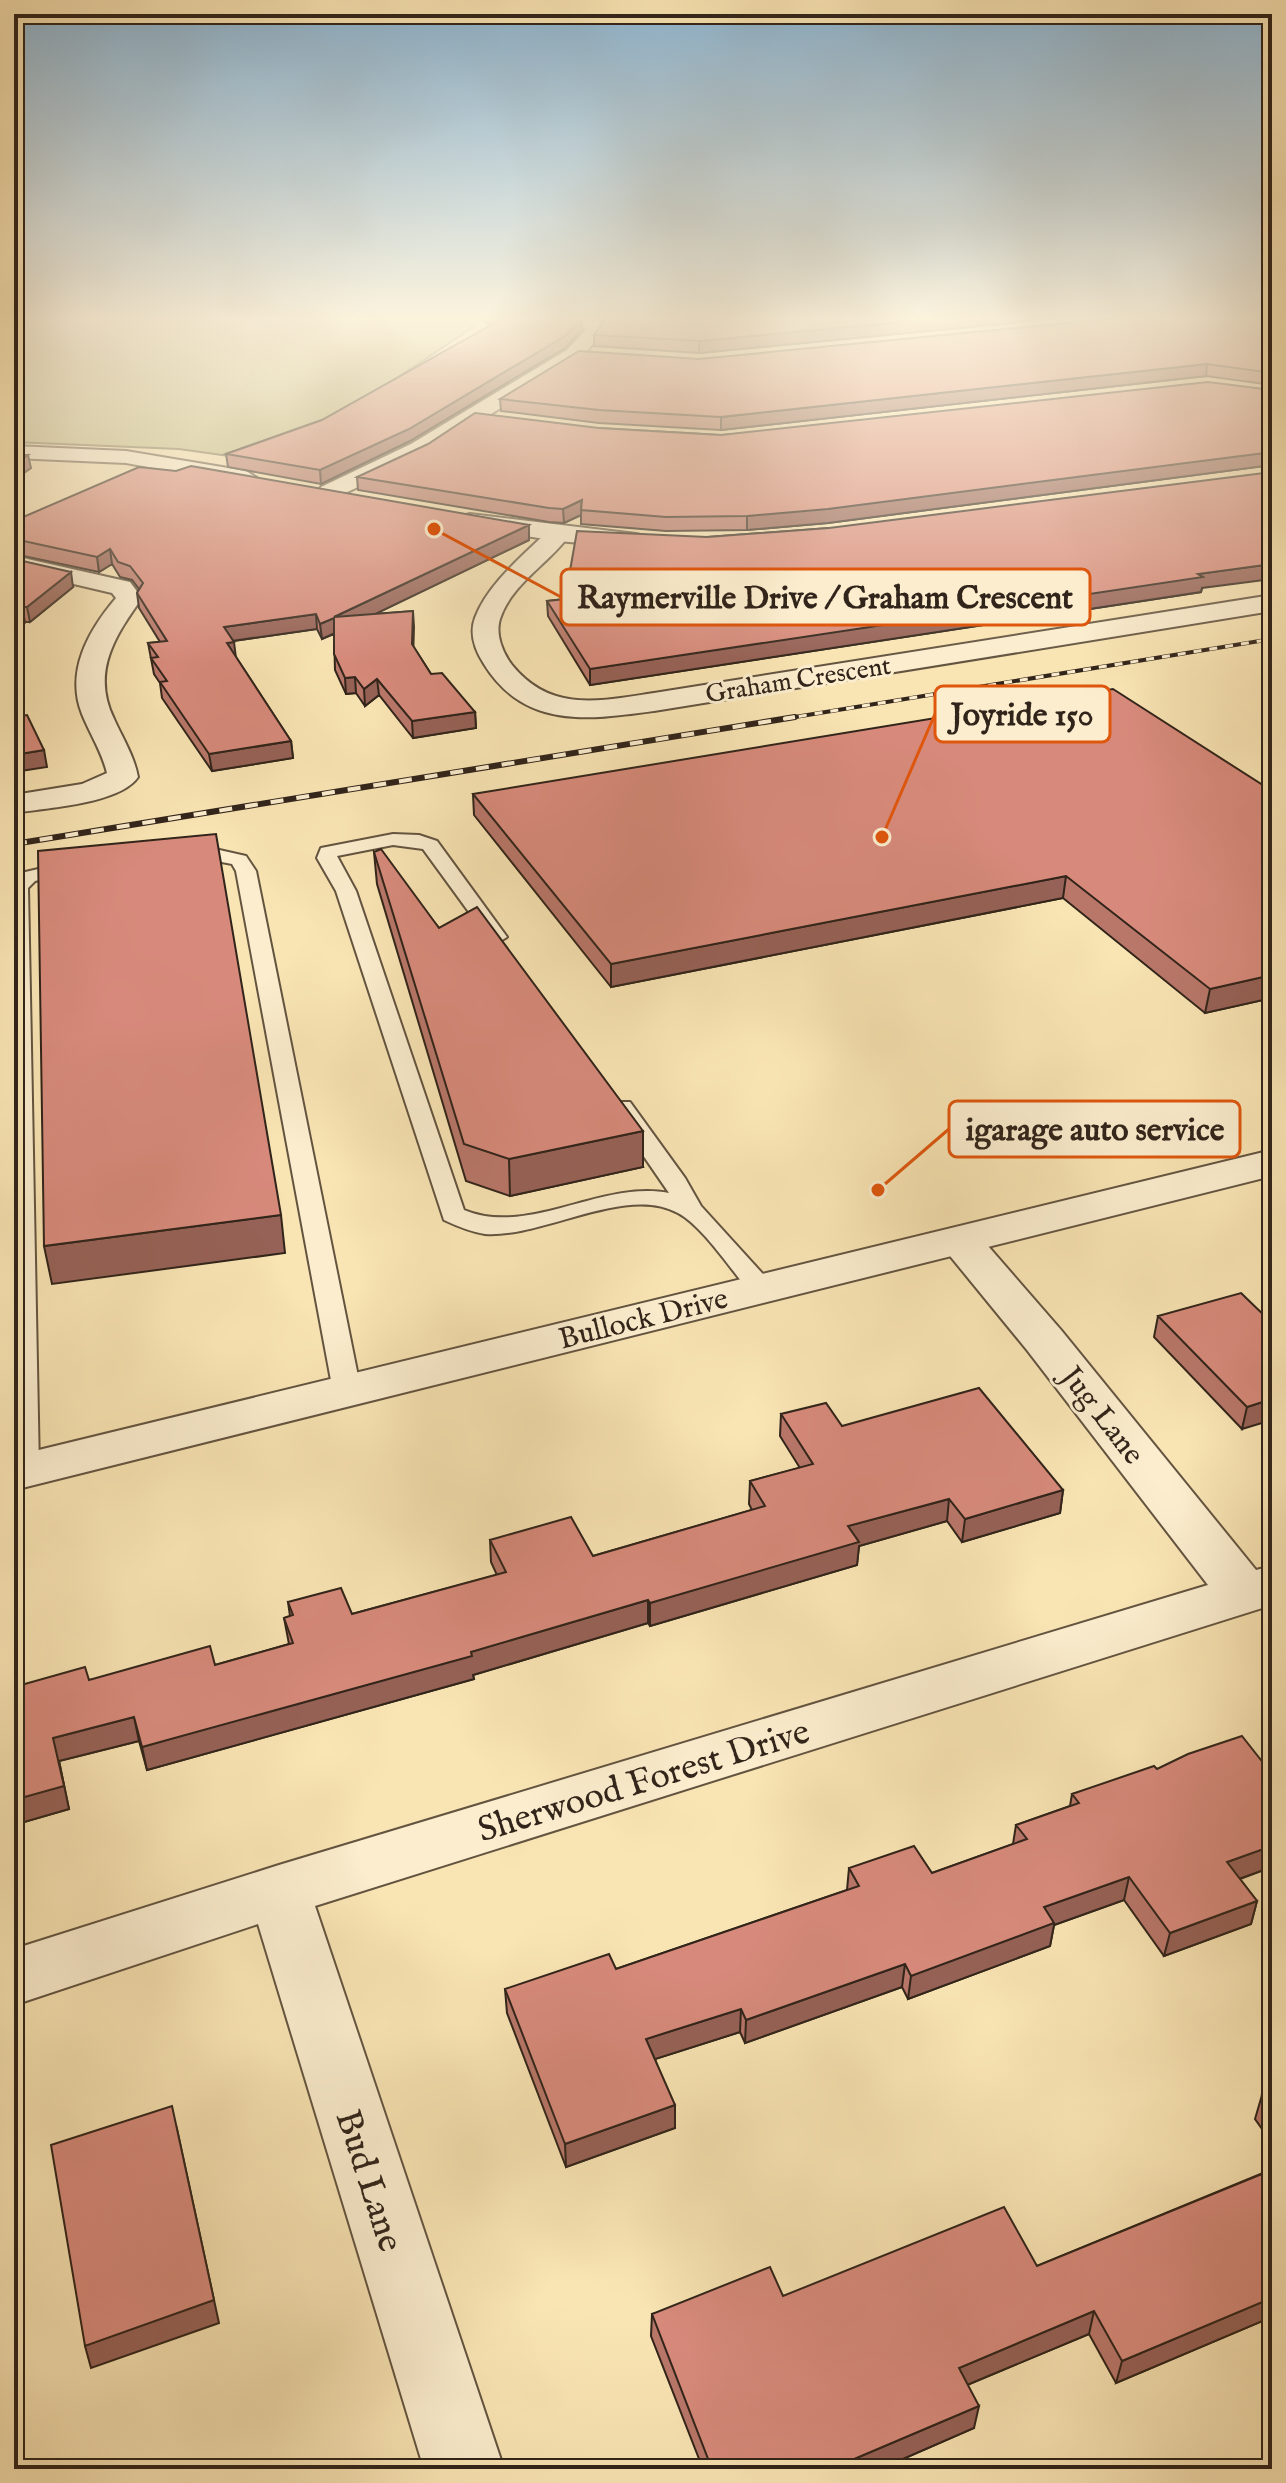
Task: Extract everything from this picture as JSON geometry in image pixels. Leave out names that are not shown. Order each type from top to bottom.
[{"type":"street","points":[[360,499],[321,491],[419,449],[449,431]]},
{"type":"street","points":[[14,452],[126,457],[266,482]]},
{"type":"street","points":[[454,518],[558,534],[656,542]]},
{"type":"street","name":"Graham Crescent","points":[[558,534],[505,591],[487,619],[486,646],[518,690],[538,702],[572,709],[654,702],[1272,603]]},
{"type":"street","points":[[14,563],[121,587],[129,598],[102,635],[89,671],[94,706],[120,757],[123,777],[89,792],[14,804]]},
{"type":"street","name":"Bullock Drive","points":[[19,1472],[1272,1163]]},
{"type":"street","name":"Jug Lane","points":[[959,1240],[1258,1589]]},
{"type":"street","name":"Sherwood Forest Drive","points":[[14,1977],[279,1891],[1258,1589]]},
{"type":"street","name":"Bud Lane","points":[[279,1891],[464,2469]]},
{"type":"lane","points":[[514,960],[430,845],[420,840],[403,839],[328,852],[327,858],[346,891],[453,1215],[483,1226],[508,1226],[630,1199],[668,1201],[690,1208]]},
{"type":"lane","points":[[160,858],[206,853],[222,855],[239,860],[246,871],[347,1391]]},
{"type":"lane","points":[[19,1472],[18,887],[28,877],[52,869],[98,865]]},
{"type":"lane","points":[[608,1088],[673,1178],[690,1208],[762,1289]]},
{"type":"shaded area","points":[[14,431],[317,431],[265,461],[179,449],[14,442]]},
{"type":"building","points":[[291,431],[405,431],[320,470],[226,454]]},
{"type":"building","points":[[448,431],[649,431],[721,435],[759,431],[1272,431],[1272,452],[828,509],[747,516],[666,517],[581,510],[582,500],[563,509],[549,508],[357,477],[428,444]]},
{"type":"building","points":[[14,455],[28,455],[14,465]]},
{"type":"building","points":[[191,466],[529,525],[334,617],[413,611],[412,644],[431,674],[442,673],[475,712],[412,721],[377,679],[364,689],[355,677],[345,678],[334,654],[334,618],[320,624],[316,614],[224,627],[234,642],[227,643],[291,741],[209,754],[160,682],[167,681],[151,658],[158,657],[148,643],[167,641],[137,593],[143,583],[130,566],[118,562],[110,549],[97,557],[14,539],[14,521],[139,467],[176,471]]},
{"type":"building","points":[[1272,472],[1272,564],[1198,574],[1203,577],[590,669],[547,601],[565,599],[577,531],[707,537],[829,528]]},
{"type":"building","points":[[14,559],[71,572],[27,607],[22,607],[14,625]]},
{"type":"building","points":[[1113,689],[1272,791],[1272,975],[1210,989],[1066,876],[611,964],[473,794]]},
{"type":"building","points":[[27,715],[44,750],[14,755],[14,717]]},
{"type":"building","points":[[216,834],[281,1215],[44,1246],[38,851]]},
{"type":"building","points":[[381,849],[439,928],[477,907],[643,1131],[509,1159],[464,1144],[374,852]]},
{"type":"building","points":[[1241,1293],[1272,1323],[1272,1399],[1247,1407],[1158,1316]]},
{"type":"building","points":[[979,1388],[1063,1490],[965,1519],[949,1499],[848,1526],[859,1542],[471,1652],[472,1656],[142,1747],[134,1717],[53,1738],[64,1786],[14,1800],[14,1687],[85,1667],[89,1680],[210,1646],[215,1665],[293,1643],[284,1618],[293,1615],[288,1602],[341,1588],[352,1614],[506,1572],[490,1540],[571,1517],[593,1556],[765,1506],[750,1481],[813,1464],[781,1414],[826,1403],[842,1426]]},
{"type":"building","points":[[1242,1736],[1261,1760],[1272,1756],[1272,1846],[1227,1862],[1257,1901],[1170,1933],[1129,1877],[1044,1907],[1054,1923],[911,1976],[905,1964],[746,2020],[741,2009],[646,2039],[675,2105],[565,2144],[505,1989],[609,1954],[616,1969],[859,1886],[849,1868],[914,1846],[932,1873],[1027,1839],[1016,1825],[1079,1803],[1072,1794],[1154,1766],[1157,1769],[1188,1754]]},
{"type":"building","points":[[1272,2092],[1272,2109],[1262,2095]]},
{"type":"building","points":[[172,2106],[214,2300],[85,2346],[51,2145]]},
{"type":"building","points":[[1272,2170],[1272,2298],[1122,2361],[1094,2311],[959,2368],[979,2406],[854,2459],[859,2469],[712,2469],[652,2314],[770,2267],[783,2296],[1004,2207],[1037,2266]]},
{"type":"railway","points":[[783,719],[1272,639]]},
{"type":"railway","points":[[14,844],[795,717]]},
{"type":"place","name":"Raymerville Drive / Graham Crescent","points":[[434,529]]},
{"type":"place","name":"Joyride 150","points":[[882,837]]},
{"type":"place","name":"igarage auto service","points":[[878,1190]]}]
